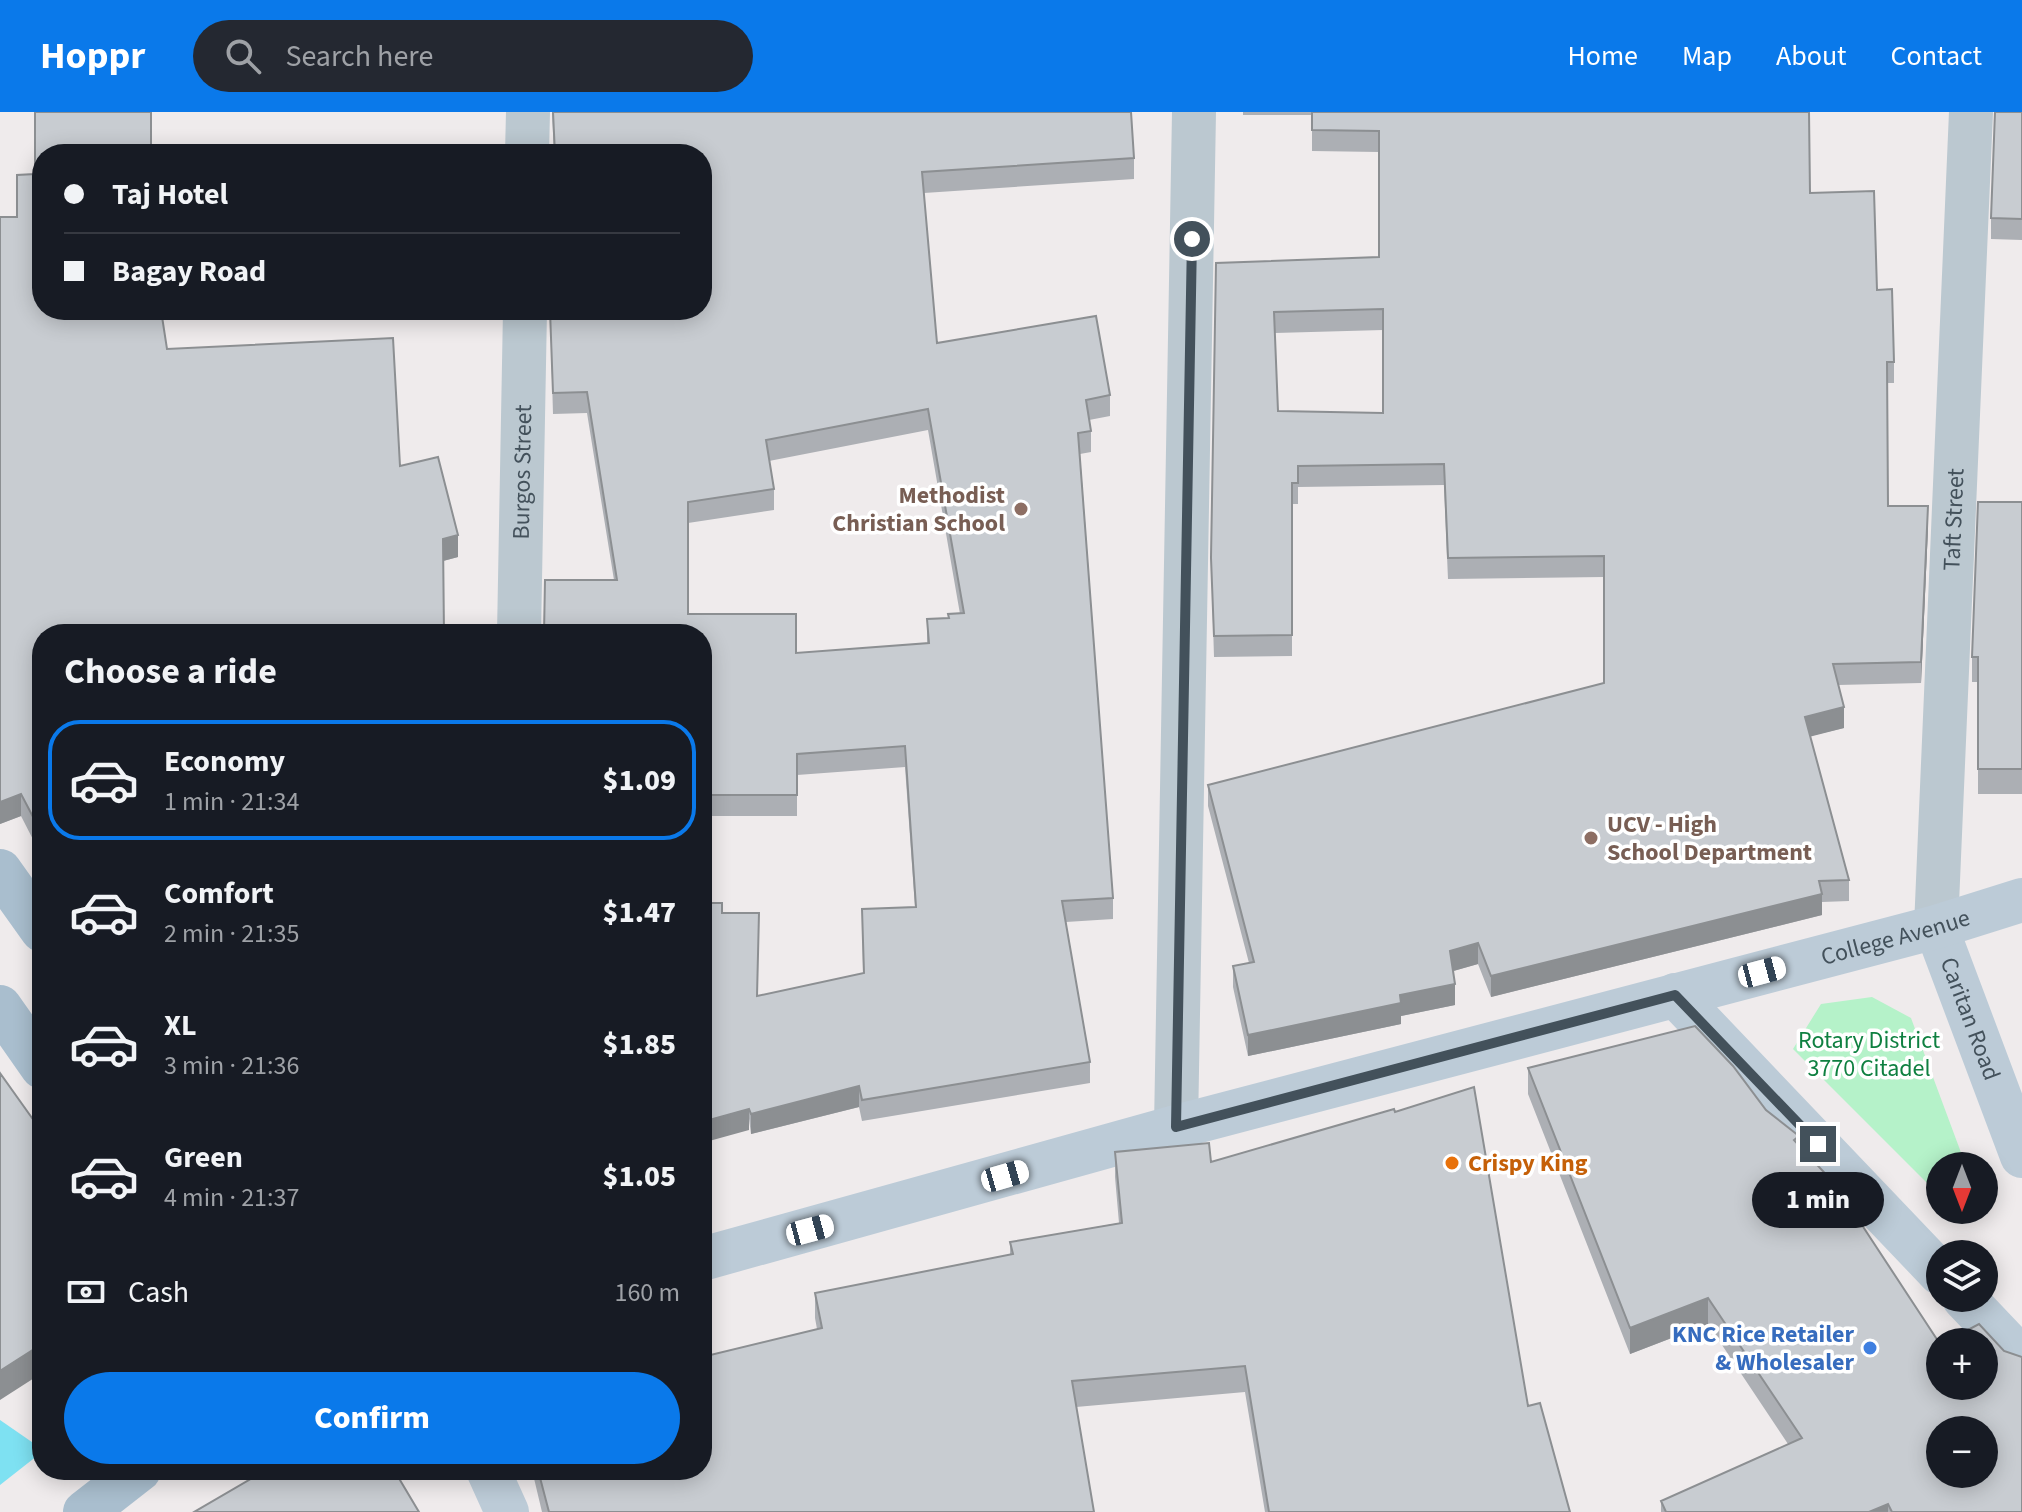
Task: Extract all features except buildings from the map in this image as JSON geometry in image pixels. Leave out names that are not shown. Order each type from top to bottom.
[{"type":"main road","points":[[0,871],[32,916]]},
{"type":"main road","name":"College Avenue","points":[[712,1256],[1176,1127],[1936,927],[2022,900]]},
{"type":"main road","name":"Caritan Road","points":[[1936,927],[2022,1156]]},
{"type":"main road","points":[[1675,995],[1926,1258]]},
{"type":"main road","points":[[0,1007],[32,1053]]},
{"type":"main road","points":[[1977,1312],[2022,1359]]},
{"type":"main road","points":[[85,1512],[126,1480]]},
{"type":"main road","points":[[493,1480],[507,1512]]},
{"type":"street","points":[[527,144],[528,112]]},
{"type":"street","points":[[1176,1127],[1194,112]]},
{"type":"street","name":"Taft Street","points":[[1936,927],[1971,112]]},
{"type":"street","name":"Burgos Street","points":[[519,624],[525,320]]},
{"type":"green space","name":"Rotary District 3770 Citadel","points":[[1872,997],[1911,1018],[1961,1152],[1926,1152],[1926,1182],[1793,1049],[1821,1004]]},
{"type":"water","points":[[0,1420],[32,1442],[32,1480],[0,1512]]},
{"type":"pier","points":[[32,1460],[32,1480],[93,1480],[137,1512],[0,1512],[0,1485]]},
{"type":"place","name":"Methodist Christian School","points":[[1021,509]]},
{"type":"place","name":"UCV - High School Department","points":[[1591,838]]},
{"type":"place","name":"Crispy King","points":[[1452,1163]]},
{"type":"place","name":"KNC Rice Retailer & Wholesaler","points":[[1870,1348]]},
{"type":"route","points":[[1192,239],[1176,1127],[1675,995],[1818,1144]]}]
